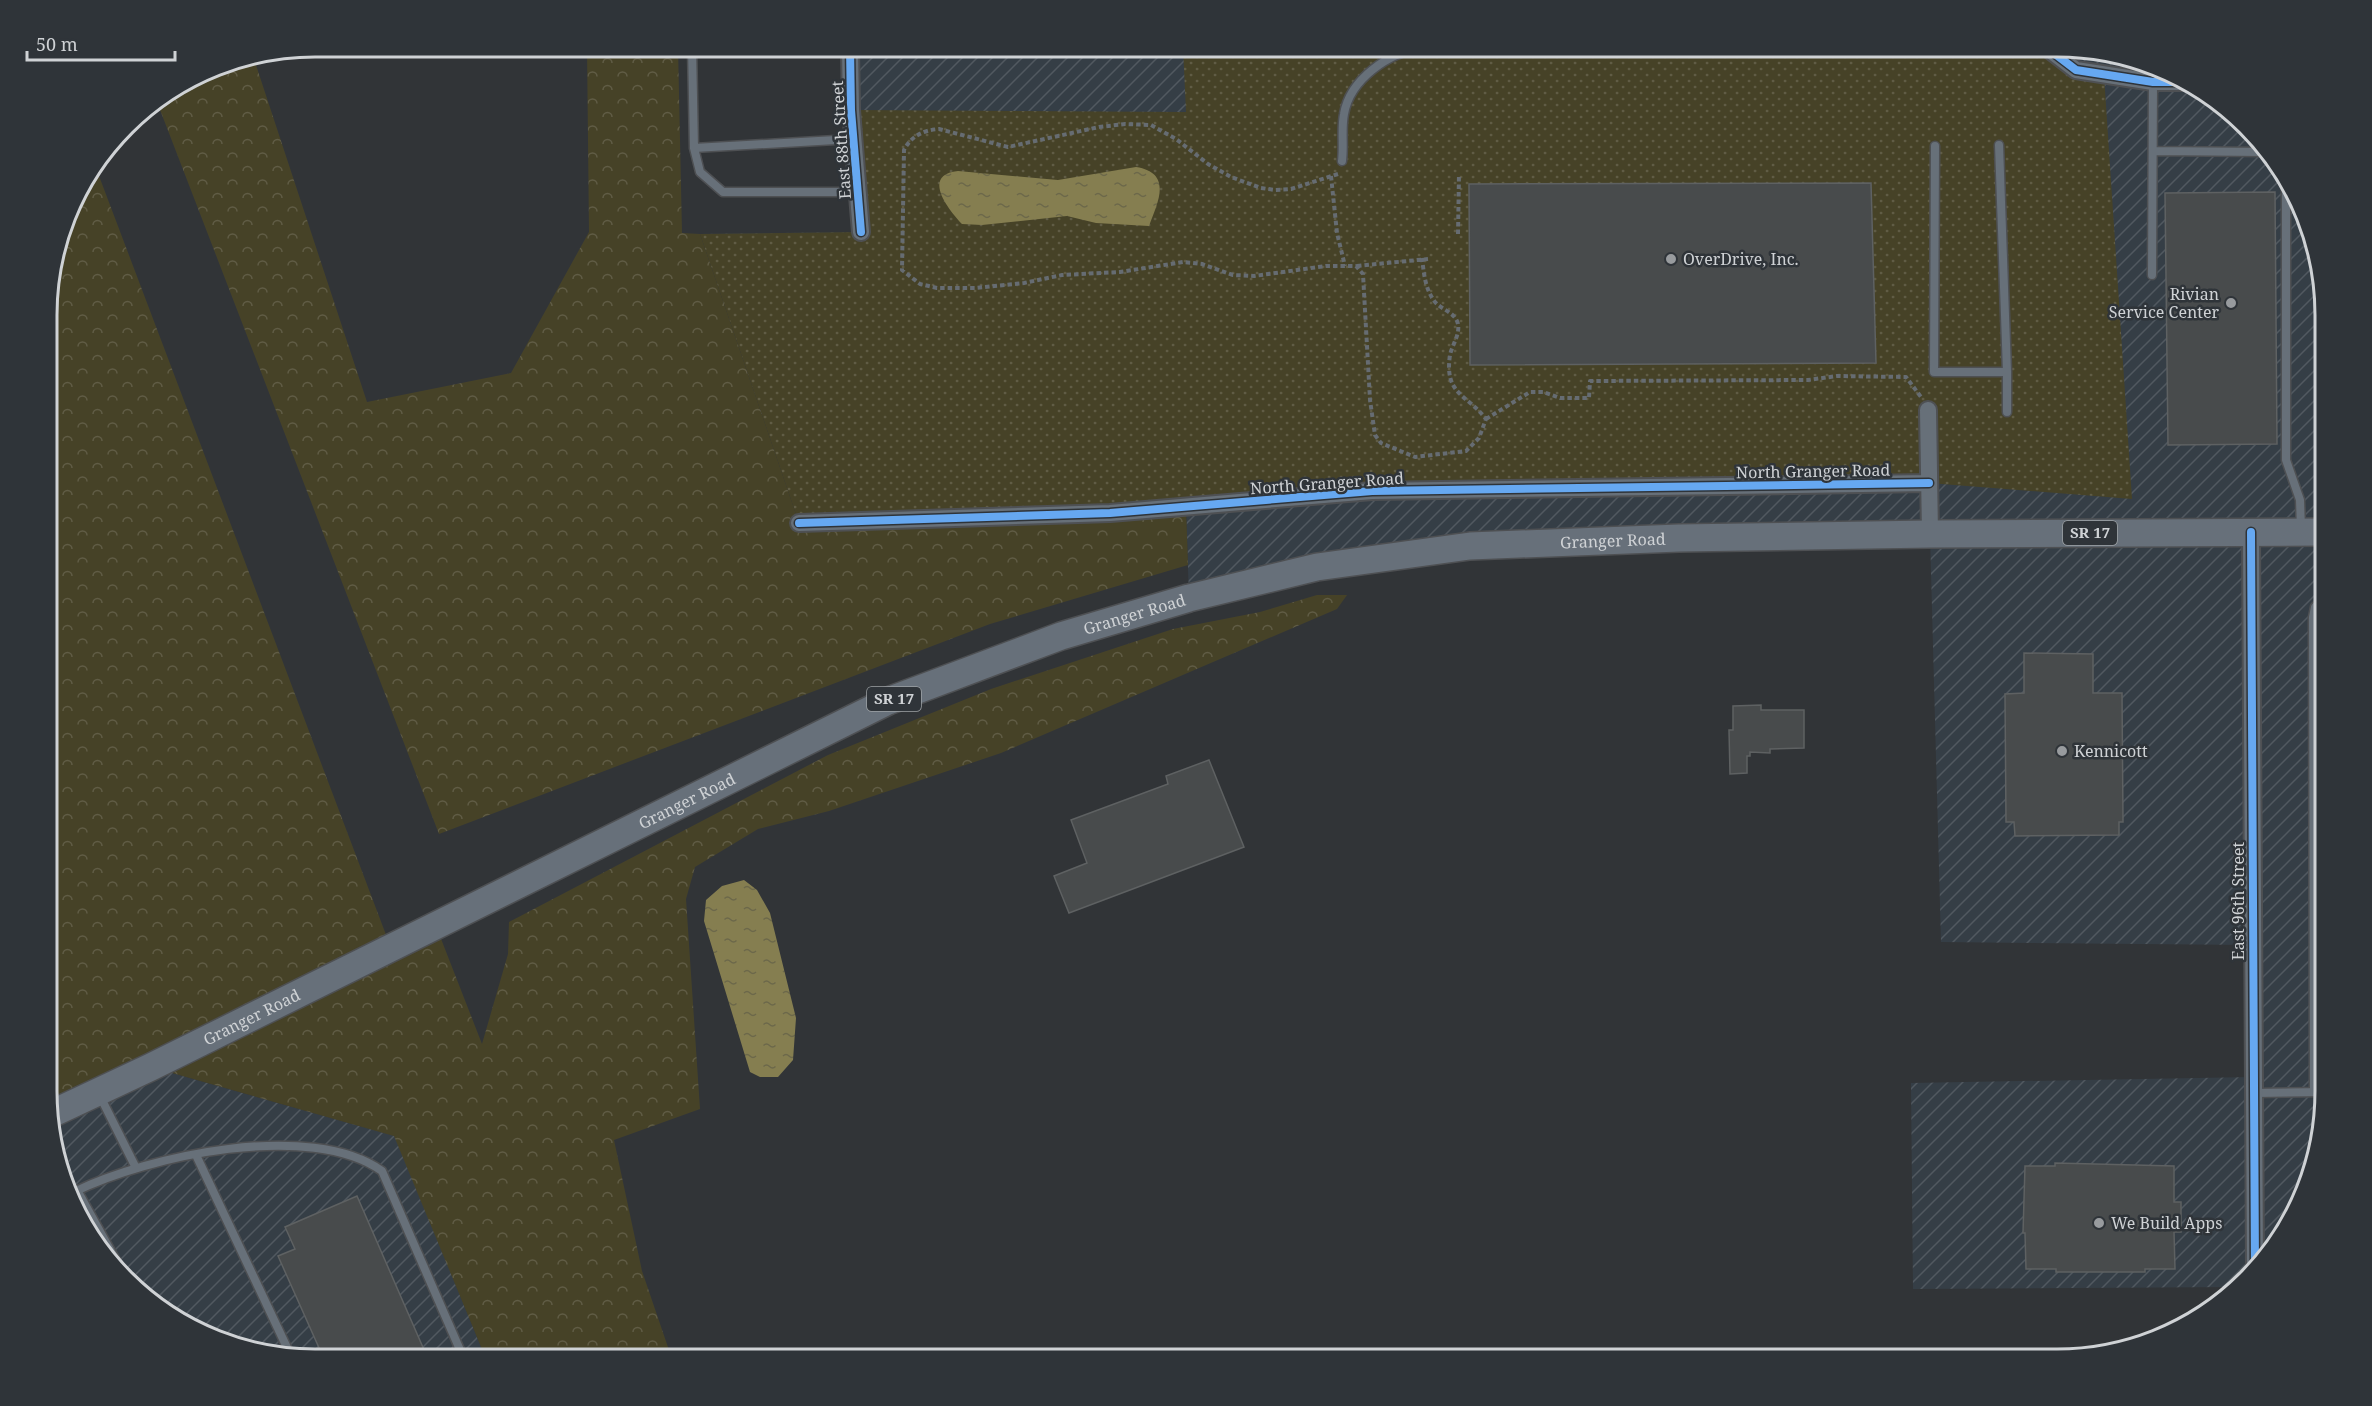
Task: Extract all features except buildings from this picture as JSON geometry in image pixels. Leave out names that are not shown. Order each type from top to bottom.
[{"type":"main road","name":"Granger Road","points":[[58,1111],[888,701],[1061,636],[1189,598],[1317,567],[1470,546],[1668,538],[2313,532]]},
{"type":"street","name":"East 88th Street","points":[[850,57],[851,110],[861,232]]},
{"type":"street","points":[[2060,57],[2076,70],[2166,82]]},
{"type":"street","points":[[1928,410],[1930,534]]},
{"type":"street","name":"North Granger Road","points":[[799,523],[1110,513],[1372,491],[1929,483]]},
{"type":"street","name":"East 96th Street","points":[[2251,532],[2255,1256]]},
{"type":"lane","points":[[692,57],[694,148],[700,172],[723,192],[858,192]]},
{"type":"lane","points":[[1342,161],[1344,115],[1349,96],[1366,75],[1394,57]]},
{"type":"lane","points":[[2152,275],[2153,82]]},
{"type":"lane","points":[[694,148],[853,139]]},
{"type":"lane","points":[[1999,145],[2007,411]]},
{"type":"lane","points":[[1935,146],[1934,372],[2007,372]]},
{"type":"lane","points":[[2153,151],[2257,152]]},
{"type":"lane","points":[[2286,197],[2286,460],[2313,532]]},
{"type":"lane","points":[[2254,1093],[2314,1092],[2313,617],[2315,607]]},
{"type":"lane","points":[[98,1092],[136,1168]]},
{"type":"lane","points":[[78,1190],[153,1162],[245,1147],[316,1147],[368,1160],[382,1171],[460,1349]]},
{"type":"lane","points":[[196,1155],[287,1347]]},
{"type":"lane","points":[[84,1205],[99,1230]]},
{"type":"path","points":[[1341,173],[1291,189],[1261,188],[1231,177],[1208,164],[1176,139],[1151,125],[1125,124],[1099,127],[1008,147],[939,129],[927,130],[908,142],[904,150],[902,270],[920,284],[937,288],[975,288],[1024,283],[1062,275],[1120,272],[1183,262],[1202,264],[1233,275],[1254,276],[1326,266],[1356,266],[1428,259]]},
{"type":"path","points":[[1458,234],[1459,174]]},
{"type":"path","points":[[1331,176],[1337,233],[1346,266]]},
{"type":"path","points":[[1422,258],[1425,282],[1432,296],[1436,303],[1455,316],[1458,325],[1450,355],[1450,380],[1454,388],[1486,419]]},
{"type":"path","points":[[1356,266],[1363,274],[1370,400],[1376,435],[1381,443],[1415,457],[1466,451],[1479,438],[1486,419],[1530,392],[1543,392],[1560,398],[1589,398],[1590,381],[1808,380],[1837,376],[1906,377],[1916,387],[1928,410]]},
{"type":"shaded area","points":[[851,57],[2057,57],[2090,59],[2140,71],[2171,84],[2214,110],[2262,158],[2288,201],[2301,232],[2310,265],[2315,315],[2315,1091],[2313,1124],[2301,1174],[2288,1205],[2262,1248],[2225,1287],[1913,1289],[1911,1083],[2253,1077],[2252,945],[1941,942],[1930,534],[1470,546],[1189,598],[1186,507],[700,234],[861,232]]},
{"type":"shaded area","points":[[151,1067],[395,1136],[482,1349],[282,1347],[232,1335],[186,1314],[145,1285],[110,1248],[84,1205],[71,1174],[59,1119]]},
{"type":"green space","points":[[587,57],[678,57],[682,233],[700,234],[799,523],[1186,507],[1188,565],[990,624],[439,834],[160,109],[201,84],[256,64],[367,402],[511,373],[589,232]]},
{"type":"green space","points":[[1183,57],[2068,58],[2104,75],[2132,499],[1929,483],[1610,486],[799,523],[700,234],[861,232],[851,110],[1186,112]]},
{"type":"green space","points":[[99,175],[391,948],[436,926],[482,1044],[508,954],[509,922],[828,755],[991,689],[1173,629],[1260,612],[1317,595],[1347,595],[1337,609],[1001,753],[829,811],[758,829],[695,867],[686,899],[700,1109],[614,1140],[642,1271],[669,1349],[482,1349],[394,1136],[151,1067],[58,1111],[57,315],[59,282],[71,232],[84,201]]},
{"type":"water","points":[[1136,167],[1148,170],[1159,182],[1159,198],[1149,226],[1096,223],[1067,216],[982,225],[962,224],[945,202],[939,186],[941,179],[947,174],[958,171],[1058,180]]},
{"type":"water","points":[[744,880],[757,890],[770,913],[796,1018],[793,1060],[778,1077],[760,1077],[750,1072],[704,921],[706,900],[722,886]]},
{"type":"cycle path","points":[[850,57],[851,110],[861,232]]},
{"type":"cycle path","points":[[2059,57],[2076,70],[2166,82]]},
{"type":"cycle path","points":[[799,523],[1110,513],[1372,491],[1929,483]]},
{"type":"cycle path","points":[[2251,532],[2255,1256]]},
{"type":"place","name":"OverDrive, Inc.","points":[[1671,259]]},
{"type":"place","name":"Rivian Service Center","points":[[2231,303]]},
{"type":"place","name":"Kennicott","points":[[2062,751]]},
{"type":"place","name":"We Build Apps","points":[[2099,1223]]}]
